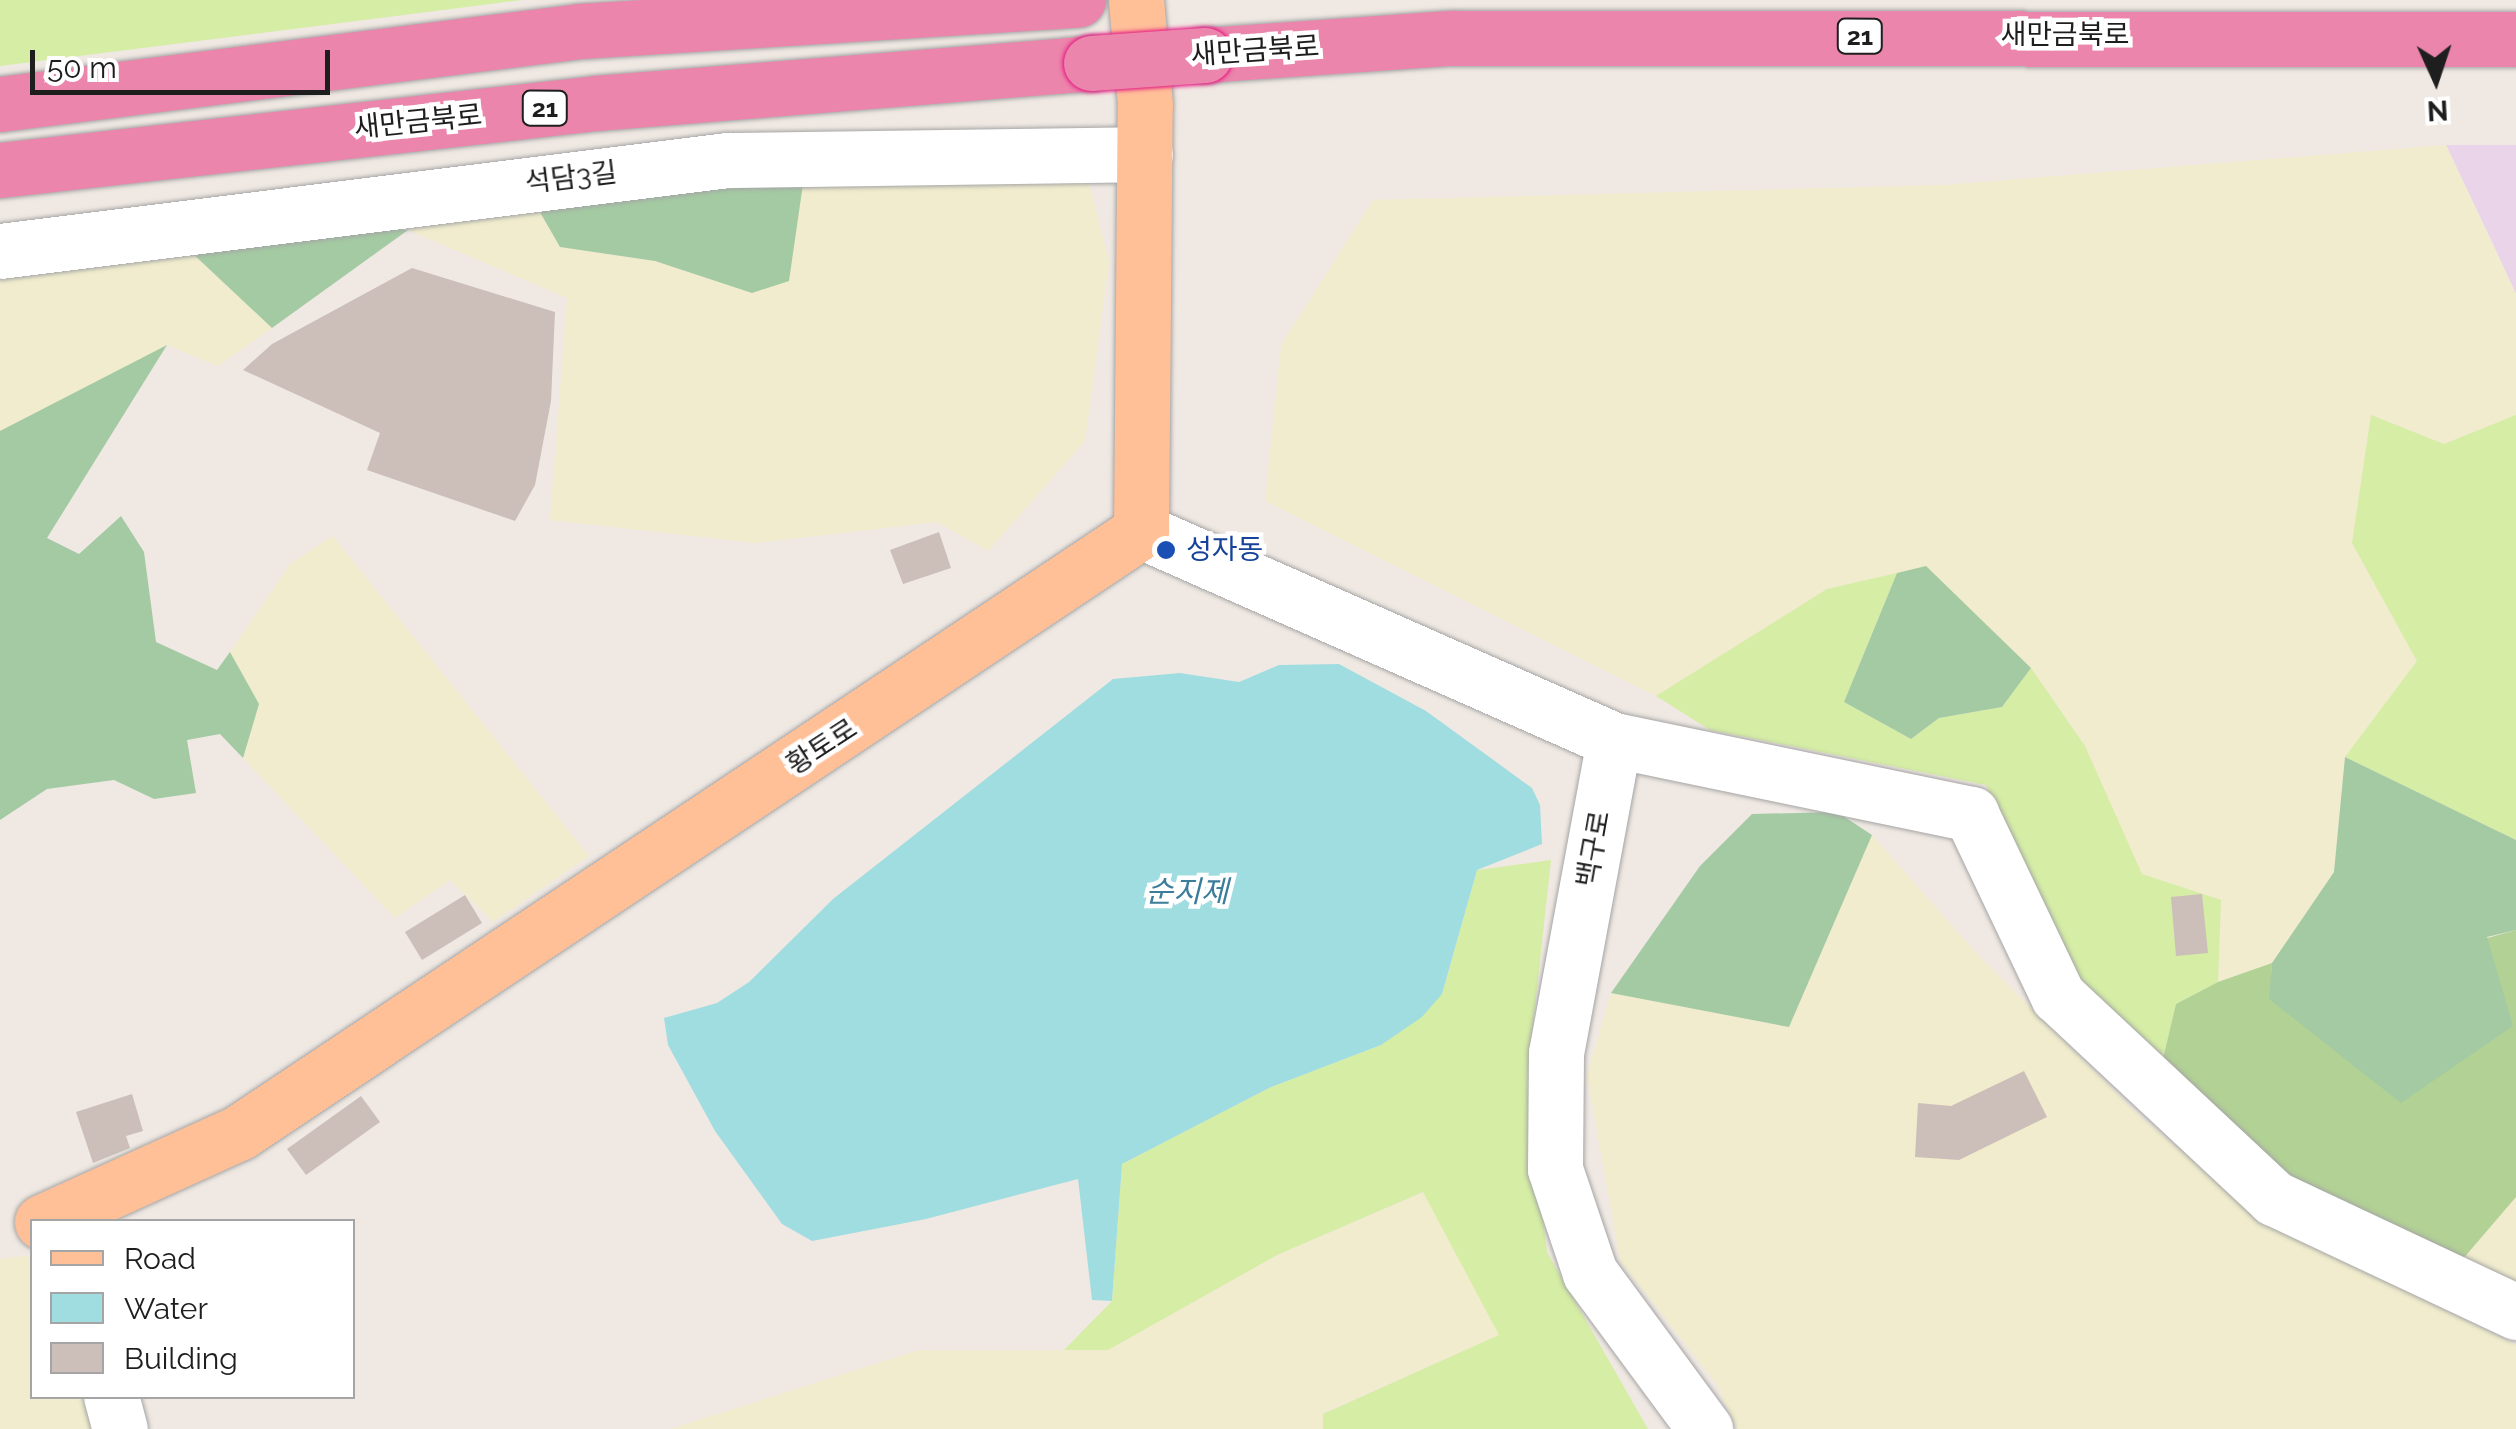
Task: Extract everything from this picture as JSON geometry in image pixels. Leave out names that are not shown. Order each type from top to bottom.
[{"type":"highway","points":[[0,104],[580,31],[1078,0]]},
{"type":"highway","name":"새만금북로","points":[[0,170],[596,103],[1450,38],[2516,39]]},
{"type":"main road","points":[[1136,0],[1145,154],[1141,530]]},
{"type":"main road","name":"황토로","points":[[55,1219],[240,1132],[1141,530]]},
{"type":"main road","name":"황토로","points":[[0,1230],[30,1225]]},
{"type":"street","name":"석담3길","points":[[0,251],[727,160],[1145,154]]},
{"type":"street","points":[[1141,530],[1614,740],[1971,814],[2058,996],[2274,1198],[2516,1312]]},
{"type":"street","name":"백구로","points":[[1614,740],[1556,1054],[1555,1169],[1590,1274],[1706,1429]]},
{"type":"street","points":[[113,1399],[120,1429]]},
{"type":"shaded area","points":[[2446,145],[2516,145],[2516,294],[2493,244]]},
{"type":"shaded area","points":[[2446,145],[2516,294],[2516,415],[2444,444],[2372,415],[2352,543],[2417,661],[2345,757],[2334,872],[2272,963],[2218,982],[2221,900],[2142,875],[2085,746],[2031,668],[1926,567],[1827,589],[1656,696],[1265,501],[1281,345],[1373,200],[1944,185]]},
{"type":"shaded area","points":[[1087,176],[1109,262],[1085,441],[988,551],[937,522],[756,543],[550,520],[567,298],[408,230],[533,200],[560,247],[655,261],[752,293],[803,184]]},
{"type":"shaded area","points":[[191,252],[272,328],[218,366],[167,345],[0,431],[0,267]]},
{"type":"shaded area","points":[[333,536],[589,856],[493,922],[450,880],[395,918],[243,758],[259,704],[230,652],[291,563]]},
{"type":"shaded area","points":[[1872,835],[1977,954],[2139,1116],[2266,1221],[2516,1344],[2516,1429],[1737,1429],[1716,1383],[1620,1261],[1587,1075],[1611,993],[1789,1027]]},
{"type":"shaded area","points":[[1424,1192],[1500,1335],[1323,1413],[1323,1429],[670,1429],[919,1350],[1108,1350],[1277,1255]]},
{"type":"shaded area","points":[[2516,1197],[2516,1294],[2456,1267]]},
{"type":"shaded area","points":[[30,1255],[30,1399],[91,1399],[99,1429],[0,1429],[0,1259]]},
{"type":"green space","points":[[0,0],[522,0],[0,66]]},
{"type":"green space","points":[[803,184],[789,281],[752,293],[655,261],[560,247],[533,200]]},
{"type":"green space","points":[[349,225],[408,230],[272,328],[191,252]]},
{"type":"green space","points":[[167,345],[47,538],[79,554],[121,516],[144,552],[156,642],[217,670],[230,652],[259,704],[243,758],[220,734],[187,740],[196,793],[154,799],[114,780],[47,789],[0,820],[0,431]]},
{"type":"green space","points":[[2371,415],[2444,444],[2516,415],[2516,840],[2345,757],[2417,661],[2352,543]]},
{"type":"green space","points":[[1926,566],[2031,668],[2002,707],[1939,718],[1911,739],[1844,702],[1897,573]]},
{"type":"green space","points":[[1897,573],[1844,702],[1911,739],[1939,718],[2002,707],[2031,668],[2085,746],[2142,874],[2221,900],[2218,982],[2176,1004],[2161,1067],[2068,965],[1986,785],[1710,730],[1656,696],[1827,589]]},
{"type":"green space","points":[[2345,757],[2516,840],[2516,930],[2487,937],[2513,1026],[2401,1103],[2269,999],[2272,963],[2334,872]]},
{"type":"green space","points":[[1837,812],[1872,835],[1789,1027],[1611,993],[1700,866],[1752,814]]},
{"type":"green space","points":[[1551,860],[1527,1080],[1547,1252],[1648,1429],[1323,1429],[1323,1414],[1499,1335],[1423,1192],[1277,1255],[1108,1350],[1064,1350],[1112,1301],[1122,1164],[1269,1088],[1381,1045],[1442,994],[1477,870]]},
{"type":"green space","points":[[2516,930],[2516,1197],[2456,1267],[2305,1196],[2161,1067],[2176,1004],[2218,982],[2272,963],[2270,999]]},
{"type":"water","name":"순지제","points":[[1339,664],[1426,711],[1532,788],[1540,805],[1542,844],[1477,870],[1442,994],[1422,1017],[1381,1045],[1269,1088],[1122,1164],[1112,1301],[1092,1300],[1078,1179],[926,1219],[812,1241],[782,1224],[715,1131],[668,1045],[664,1018],[717,1003],[749,982],[833,899],[1113,679],[1180,673],[1239,682],[1279,665]]},
{"type":"building","points":[[412,268],[555,312],[551,401],[535,485],[515,521],[367,470],[380,433],[243,370],[272,344]]},
{"type":"building","points":[[939,532],[951,568],[903,584],[890,550]]},
{"type":"building","points":[[2202,894],[2208,953],[2176,956],[2171,897]]},
{"type":"building","points":[[465,895],[482,923],[422,960],[405,932]]},
{"type":"building","points":[[2024,1071],[2047,1117],[1959,1160],[1915,1157],[1918,1103],[1951,1106]]},
{"type":"building","points":[[132,1094],[143,1131],[126,1136],[130,1148],[93,1163],[76,1112]]},
{"type":"building","points":[[361,1096],[380,1122],[306,1175],[287,1149]]},
{"type":"place","name":"성자동","points":[[1166,550]]}]
